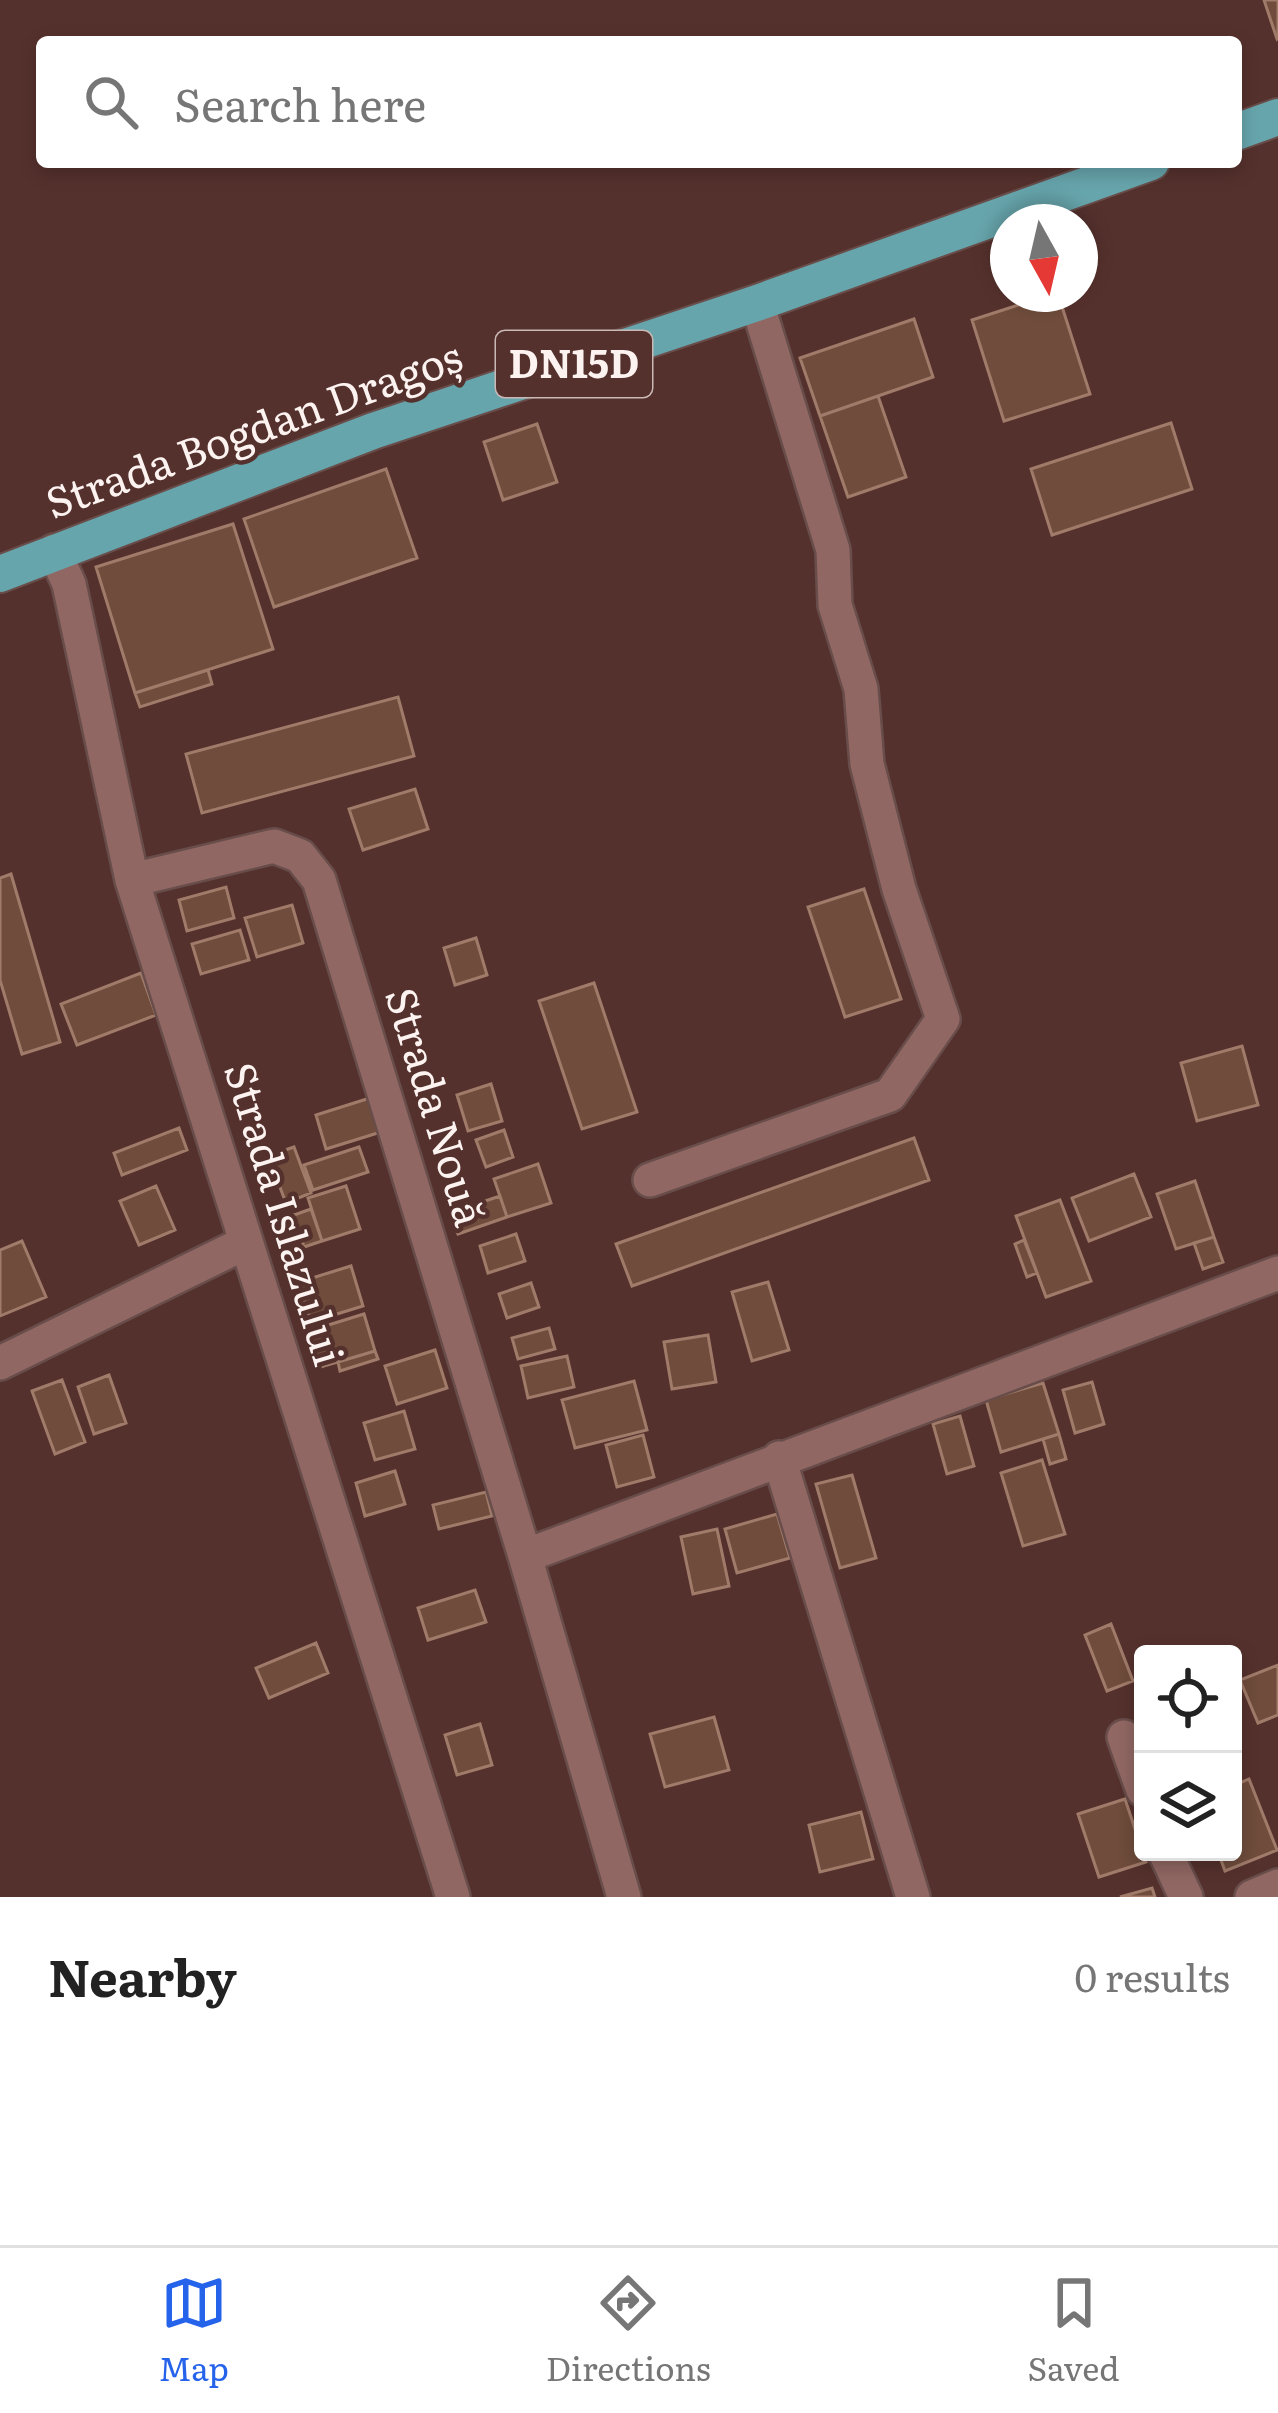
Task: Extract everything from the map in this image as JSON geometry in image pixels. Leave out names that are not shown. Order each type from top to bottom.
[{"type":"main road","points":[[1242,130],[1278,117]]},
{"type":"main road","name":"Strada Bogdan Dragoș","points":[[0,574],[373,431],[1134,168]]},
{"type":"street","points":[[650,1180],[890,1095],[944,1019],[899,890],[867,764],[861,689],[835,605],[833,550],[757,302]]},
{"type":"street","name":"Strada Islazului","points":[[54,551],[69,584],[132,880],[453,1897]]},
{"type":"street","name":"Strada Nouă","points":[[132,880],[274,846],[300,856],[319,880],[624,1897]]},
{"type":"street","points":[[0,1363],[245,1243]]},
{"type":"street","points":[[525,1556],[1278,1273]]},
{"type":"street","points":[[779,1458],[913,1897]]},
{"type":"street","points":[[1124,1737],[1134,1765]]},
{"type":"street","points":[[1169,1861],[1186,1897]]},
{"type":"street","points":[[1252,1897],[1278,1886]]},
{"type":"building","points":[[1264,0],[1278,0],[1277,39]]},
{"type":"building","points":[[997,312],[1064,312],[1090,394],[1004,421],[972,320]]},
{"type":"building","points":[[914,319],[933,377],[820,416],[800,358]]},
{"type":"building","points":[[878,396],[906,477],[848,497],[820,416]]},
{"type":"building","points":[[1171,423],[1192,489],[1052,535],[1031,469]]},
{"type":"building","points":[[537,424],[557,482],[503,500],[484,442]]},
{"type":"building","points":[[386,469],[417,558],[274,607],[244,519]]},
{"type":"building","points":[[233,524],[273,649],[135,693],[96,567]]},
{"type":"building","points":[[208,670],[212,684],[140,707],[135,693]]},
{"type":"building","points":[[398,697],[414,756],[202,813],[186,754]]},
{"type":"building","points":[[415,789],[428,829],[363,850],[349,809]]},
{"type":"building","points":[[11,874],[60,1042],[22,1054],[0,980],[0,878]]},
{"type":"building","points":[[226,887],[234,918],[187,931],[179,900]]},
{"type":"building","points":[[864,889],[901,999],[845,1017],[808,907]]},
{"type":"building","points":[[292,905],[303,943],[257,957],[245,918]]},
{"type":"building","points":[[240,930],[249,960],[201,974],[192,944]]},
{"type":"building","points":[[476,938],[487,975],[455,985],[444,948]]},
{"type":"building","points":[[141,973],[156,1015],[77,1045],[61,1004]]},
{"type":"building","points":[[594,983],[637,1112],[582,1129],[539,1001]]},
{"type":"building","points":[[1242,1046],[1258,1105],[1197,1121],[1181,1063]]},
{"type":"building","points":[[491,1084],[502,1121],[468,1131],[457,1095]]},
{"type":"building","points":[[370,1098],[381,1132],[326,1149],[316,1115]]},
{"type":"building","points":[[179,1128],[187,1150],[122,1175],[114,1153]]},
{"type":"building","points":[[504,1130],[513,1157],[486,1167],[476,1140]]},
{"type":"building","points":[[914,1138],[929,1180],[632,1286],[616,1244]]},
{"type":"building","points":[[294,1147],[311,1193],[286,1203],[268,1156]]},
{"type":"building","points":[[359,1147],[368,1172],[313,1190],[304,1165]]},
{"type":"building","points":[[538,1164],[551,1203],[507,1217],[494,1179]]},
{"type":"building","points":[[1134,1174],[1151,1217],[1089,1241],[1072,1198]]},
{"type":"building","points":[[1195,1181],[1214,1237],[1176,1249],[1157,1194]]},
{"type":"building","points":[[156,1186],[175,1230],[139,1245],[120,1201]]},
{"type":"building","points":[[346,1186],[360,1229],[322,1241],[308,1198]]},
{"type":"building","points":[[500,1196],[507,1217],[458,1234],[450,1213]]},
{"type":"building","points":[[1060,1200],[1091,1281],[1046,1297],[1016,1216]]},
{"type":"building","points":[[311,1209],[322,1241],[304,1247],[294,1215]]},
{"type":"building","points":[[516,1234],[525,1261],[488,1273],[480,1246]]},
{"type":"building","points":[[1214,1237],[1223,1262],[1203,1269],[1194,1243]]},
{"type":"building","points":[[1024,1240],[1037,1273],[1027,1277],[1015,1244]]},
{"type":"building","points":[[22,1241],[46,1297],[0,1316],[0,1250]]},
{"type":"building","points":[[351,1266],[363,1306],[311,1322],[299,1282]]},
{"type":"building","points":[[768,1282],[789,1350],[752,1361],[732,1292]]},
{"type":"building","points":[[531,1283],[539,1307],[507,1318],[499,1294]]},
{"type":"building","points":[[364,1314],[375,1351],[321,1367],[309,1331]]},
{"type":"building","points":[[549,1328],[555,1349],[518,1359],[512,1338]]},
{"type":"building","points":[[708,1335],[716,1382],[672,1389],[664,1342]]},
{"type":"building","points":[[435,1350],[447,1388],[397,1404],[385,1366]]},
{"type":"building","points":[[375,1351],[378,1359],[340,1371],[338,1362]]},
{"type":"building","points":[[567,1356],[574,1387],[528,1398],[521,1366]]},
{"type":"building","points":[[109,1375],[126,1423],[94,1434],[78,1387]]},
{"type":"building","points":[[62,1380],[85,1442],[55,1454],[32,1391]]},
{"type":"building","points":[[634,1381],[647,1430],[575,1448],[562,1400]]},
{"type":"building","points":[[1092,1382],[1104,1424],[1075,1433],[1063,1390]]},
{"type":"building","points":[[1043,1383],[1059,1434],[1001,1452],[986,1400]]},
{"type":"building","points":[[404,1411],[415,1449],[375,1460],[364,1423]]},
{"type":"building","points":[[960,1416],[974,1466],[947,1474],[933,1424]]},
{"type":"building","points":[[1059,1434],[1066,1459],[1050,1464],[1043,1439]]},
{"type":"building","points":[[643,1435],[654,1477],[617,1487],[606,1445]]},
{"type":"building","points":[[1042,1460],[1065,1534],[1023,1546],[1001,1473]]},
{"type":"building","points":[[395,1471],[405,1504],[365,1516],[356,1483]]},
{"type":"building","points":[[852,1475],[876,1558],[840,1568],[816,1484]]},
{"type":"building","points":[[486,1492],[492,1516],[439,1529],[433,1505]]},
{"type":"building","points":[[777,1514],[790,1558],[737,1573],[725,1529]]},
{"type":"building","points":[[717,1529],[729,1586],[693,1594],[681,1537]]},
{"type":"building","points":[[475,1590],[486,1622],[428,1640],[418,1608]]},
{"type":"building","points":[[1111,1624],[1133,1681],[1107,1691],[1085,1635]]},
{"type":"building","points":[[316,1643],[328,1673],[269,1698],[256,1668]]},
{"type":"building","points":[[1278,1665],[1278,1715],[1258,1723],[1242,1679]]},
{"type":"building","points":[[714,1717],[729,1770],[665,1787],[650,1734]]},
{"type":"building","points":[[480,1724],[492,1765],[457,1775],[445,1735]]},
{"type":"building","points":[[1249,1779],[1277,1850],[1225,1871],[1221,1861],[1242,1861],[1242,1782]]},
{"type":"building","points":[[1125,1799],[1134,1826],[1134,1861],[1146,1862],[1099,1877],[1078,1814]]},
{"type":"building","points":[[861,1812],[873,1859],[820,1872],[809,1825]]},
{"type":"building","points":[[1152,1888],[1155,1897],[1120,1897]]}]
